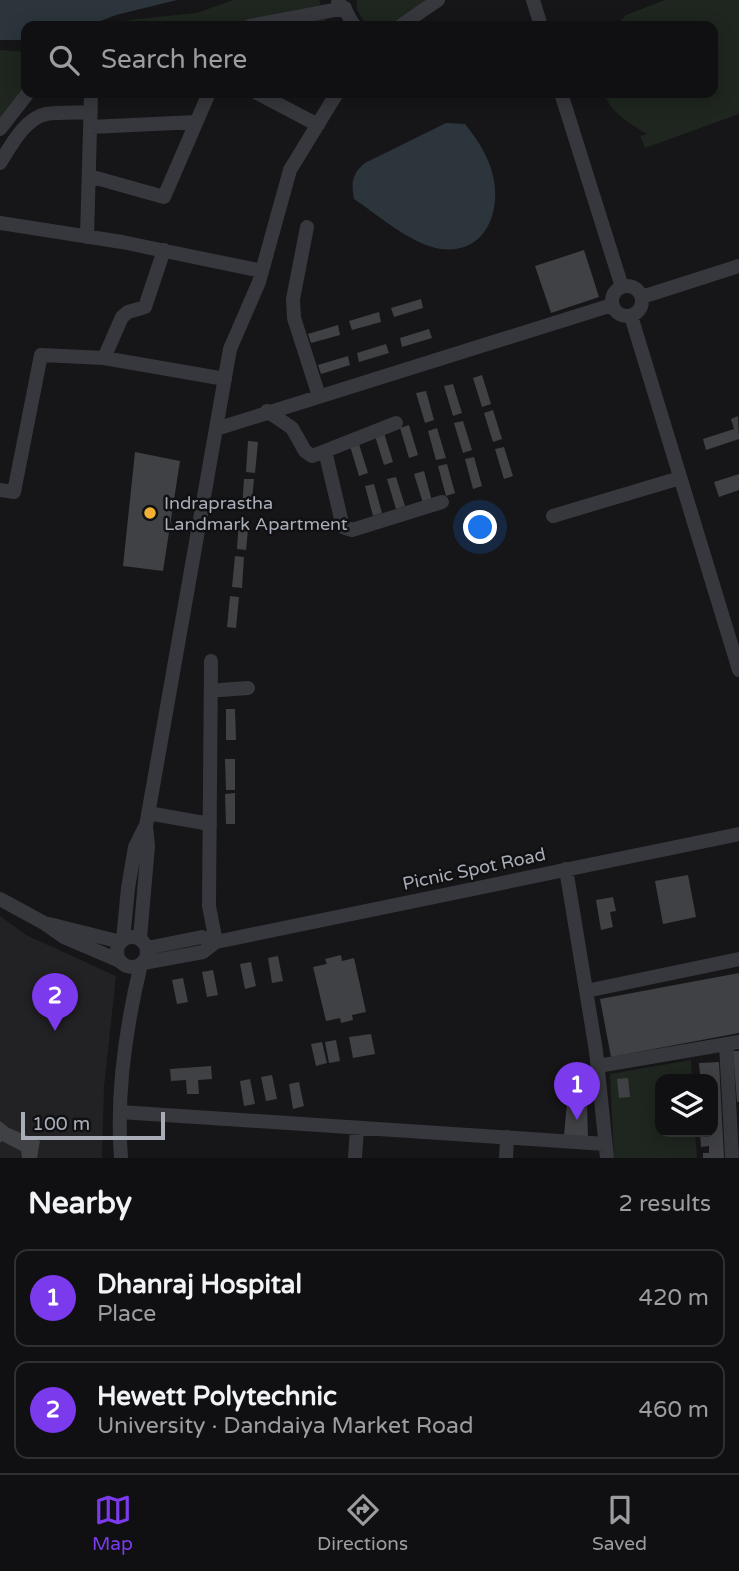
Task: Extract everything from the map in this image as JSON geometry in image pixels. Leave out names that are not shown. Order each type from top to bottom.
[{"type":"street","points":[[407,21],[438,0]]},
{"type":"street","points":[[533,0],[539,21]]},
{"type":"street","points":[[290,21],[347,14]]},
{"type":"street","points":[[0,129],[24,98]]},
{"type":"street","points":[[87,237],[91,98]]},
{"type":"street","points":[[89,176],[164,197],[207,98]]},
{"type":"street","points":[[267,98],[318,125]]},
{"type":"street","points":[[121,1158],[118,1127],[130,1011],[142,964],[147,956],[143,943],[147,820],[230,349],[262,271],[290,170],[334,98]]},
{"type":"street","points":[[563,98],[622,287]]},
{"type":"street","points":[[0,163],[14,142],[36,118],[45,114],[91,119],[196,122]]},
{"type":"street","points":[[0,223],[164,250],[262,271]]},
{"type":"street","points":[[307,227],[293,299],[294,318],[319,396]]},
{"type":"street","points":[[104,358],[122,317],[128,312],[145,307],[164,250]]},
{"type":"street","points":[[642,297],[739,266]]},
{"type":"street","points":[[622,287],[634,288],[642,297],[640,309],[631,316],[619,314],[612,305],[614,294],[622,287]]},
{"type":"street","points":[[216,429],[612,305]]},
{"type":"street","points":[[631,316],[739,670]]},
{"type":"street","points":[[0,490],[14,492],[41,355],[104,358],[225,379]]},
{"type":"street","points":[[267,411],[292,428],[305,451],[313,456],[396,423]]},
{"type":"street","points":[[325,450],[343,527],[352,530],[442,502]]},
{"type":"street","points":[[553,516],[680,478]]},
{"type":"street","points":[[211,661],[209,906],[216,942]]},
{"type":"street","points":[[220,690],[248,688]]},
{"type":"street","points":[[147,820],[210,824]]},
{"type":"street","points":[[130,1011],[122,963],[117,953],[122,941],[135,847],[147,820]]},
{"type":"street","name":"Picnic Spot Road","points":[[142,964],[203,952],[216,942],[739,834]]},
{"type":"street","points":[[120,1112],[507,1137],[606,1151],[598,1066],[566,870]]},
{"type":"street","points":[[0,899],[64,937],[133,967],[142,964]]},
{"type":"street","points":[[44,923],[122,941],[129,937],[143,943]]},
{"type":"street","name":"Picnic Spot Road","points":[[143,943],[202,937],[216,942]]},
{"type":"street","points":[[586,990],[739,959]]},
{"type":"street","points":[[598,1066],[733,1043],[732,1158]]},
{"type":"street","points":[[355,1158],[357,1128]]},
{"type":"street","points":[[506,1158],[507,1137]]},
{"type":"shaded area","points":[[0,0],[177,0],[101,21],[21,21],[21,40],[0,40]]},
{"type":"shaded area","points":[[234,0],[319,0],[326,21],[126,21],[196,13]]},
{"type":"shaded area","points":[[357,0],[426,0],[394,21],[364,21],[357,10]]},
{"type":"shaded area","points":[[665,0],[739,0],[739,114],[645,148],[640,136],[647,134],[616,112],[606,98],[718,98],[718,21],[621,21],[626,15]]},
{"type":"shaded area","points":[[0,50],[21,52],[21,95],[0,124]]},
{"type":"shaded area","points":[[446,123],[465,124],[483,151],[494,181],[494,207],[486,230],[478,239],[456,249],[441,249],[407,236],[354,199],[353,188],[355,175],[365,163]]},
{"type":"shaded area","points":[[0,916],[26,935],[116,976],[104,1087],[102,1158],[0,1158]]},
{"type":"shaded area","points":[[691,1060],[692,1074],[655,1074],[655,1137],[695,1137],[697,1158],[614,1158],[610,1074]]},
{"type":"building","points":[[584,250],[599,297],[551,313],[535,266]]},
{"type":"building","points":[[421,299],[423,308],[394,317],[391,308]]},
{"type":"building","points":[[379,312],[381,322],[352,330],[349,321]]},
{"type":"building","points":[[338,325],[340,335],[311,343],[308,334]]},
{"type":"building","points":[[429,329],[432,338],[402,347],[400,338]]},
{"type":"building","points":[[386,344],[389,353],[359,362],[357,353]]},
{"type":"building","points":[[348,356],[350,365],[321,374],[318,365]]},
{"type":"building","points":[[482,375],[491,404],[482,407],[473,378]]},
{"type":"building","points":[[453,384],[462,413],[453,416],[444,386]]},
{"type":"building","points":[[426,391],[434,420],[425,423],[416,393]]},
{"type":"building","points":[[493,410],[502,439],[493,442],[484,413]]},
{"type":"building","points":[[738,416],[739,439],[706,450],[703,439],[734,429],[731,419]]},
{"type":"building","points":[[463,421],[472,450],[463,453],[454,423]]},
{"type":"building","points":[[409,425],[418,455],[409,458],[400,428]]},
{"type":"building","points":[[437,428],[446,458],[436,460],[428,431]]},
{"type":"building","points":[[384,433],[393,462],[384,465],[375,436]]},
{"type":"building","points":[[248,441],[258,442],[255,473],[246,472]]},
{"type":"building","points":[[359,444],[368,473],[359,476],[350,446]]},
{"type":"building","points":[[504,447],[513,476],[504,479],[495,449]]},
{"type":"building","name":"Indraprastha Landmark Apartment","points":[[135,452],[180,461],[163,571],[123,566]]},
{"type":"building","points":[[474,457],[482,486],[473,489],[465,459]]},
{"type":"building","points":[[447,464],[455,493],[446,496],[438,466]]},
{"type":"building","points":[[424,471],[432,501],[423,503],[414,474]]},
{"type":"building","points":[[739,474],[739,490],[719,497],[714,482]]},
{"type":"building","points":[[396,477],[405,506],[396,509],[387,479]]},
{"type":"building","points":[[244,479],[254,479],[251,510],[242,509]]},
{"type":"building","points":[[374,484],[382,513],[373,516],[365,486]]},
{"type":"building","points":[[239,519],[249,520],[246,550],[237,549]]},
{"type":"building","points":[[235,556],[244,557],[242,588],[232,587]]},
{"type":"building","points":[[230,596],[239,597],[236,628],[227,627]]},
{"type":"building","points":[[226,709],[235,709],[236,740],[226,740]]},
{"type":"building","points":[[225,759],[235,759],[235,790],[226,790]]},
{"type":"building","points":[[235,793],[235,824],[226,824],[225,794]]},
{"type":"building","points":[[688,875],[696,917],[663,924],[655,881]]},
{"type":"building","points":[[613,897],[616,911],[610,912],[613,927],[601,930],[596,900]]},
{"type":"building","points":[[341,955],[342,961],[354,958],[366,1012],[352,1015],[353,1020],[341,1023],[340,1018],[326,1021],[313,967],[327,964],[325,959]]},
{"type":"building","points":[[278,956],[283,981],[272,983],[268,958]]},
{"type":"building","points":[[251,962],[256,986],[245,989],[240,964]]},
{"type":"building","points":[[213,970],[218,995],[207,997],[202,972]]},
{"type":"building","points":[[739,973],[739,1033],[611,1057],[600,999]]},
{"type":"building","points":[[183,978],[188,1002],[177,1004],[172,980]]},
{"type":"building","points":[[371,1034],[375,1054],[353,1058],[349,1037]]},
{"type":"building","points":[[336,1040],[340,1061],[329,1063],[325,1042]]},
{"type":"building","points":[[322,1042],[327,1063],[316,1066],[311,1044]]},
{"type":"building","points":[[733,1051],[739,1051],[739,1102],[737,1102]]},
{"type":"building","points":[[719,1062],[724,1158],[703,1158],[703,1153],[709,1153],[709,1146],[701,1147],[700,1137],[718,1137],[718,1074],[700,1074],[699,1063]]},
{"type":"building","points":[[211,1066],[212,1079],[198,1080],[199,1094],[187,1094],[186,1080],[171,1081],[170,1069]]},
{"type":"building","points":[[272,1075],[277,1099],[266,1101],[261,1077]]},
{"type":"building","points":[[628,1078],[630,1097],[619,1098],[617,1079]]},
{"type":"building","points":[[250,1079],[255,1104],[244,1106],[240,1081]]},
{"type":"building","points":[[299,1082],[304,1106],[293,1109],[289,1084]]},
{"type":"building","points":[[567,1103],[587,1103],[588,1138],[564,1136]]},
{"type":"building","points":[[0,1121],[9,1128],[40,1141],[37,1158],[22,1158],[21,1151],[2,1141],[0,1143]]},
{"type":"place","name":"Indraprastha Landmark Apartment","points":[[150,513]]},
{"type":"place","name":"Hewett Polytechnic","points":[[55,1031]]},
{"type":"place","name":"Dhanraj Hospital","points":[[577,1120]]}]
